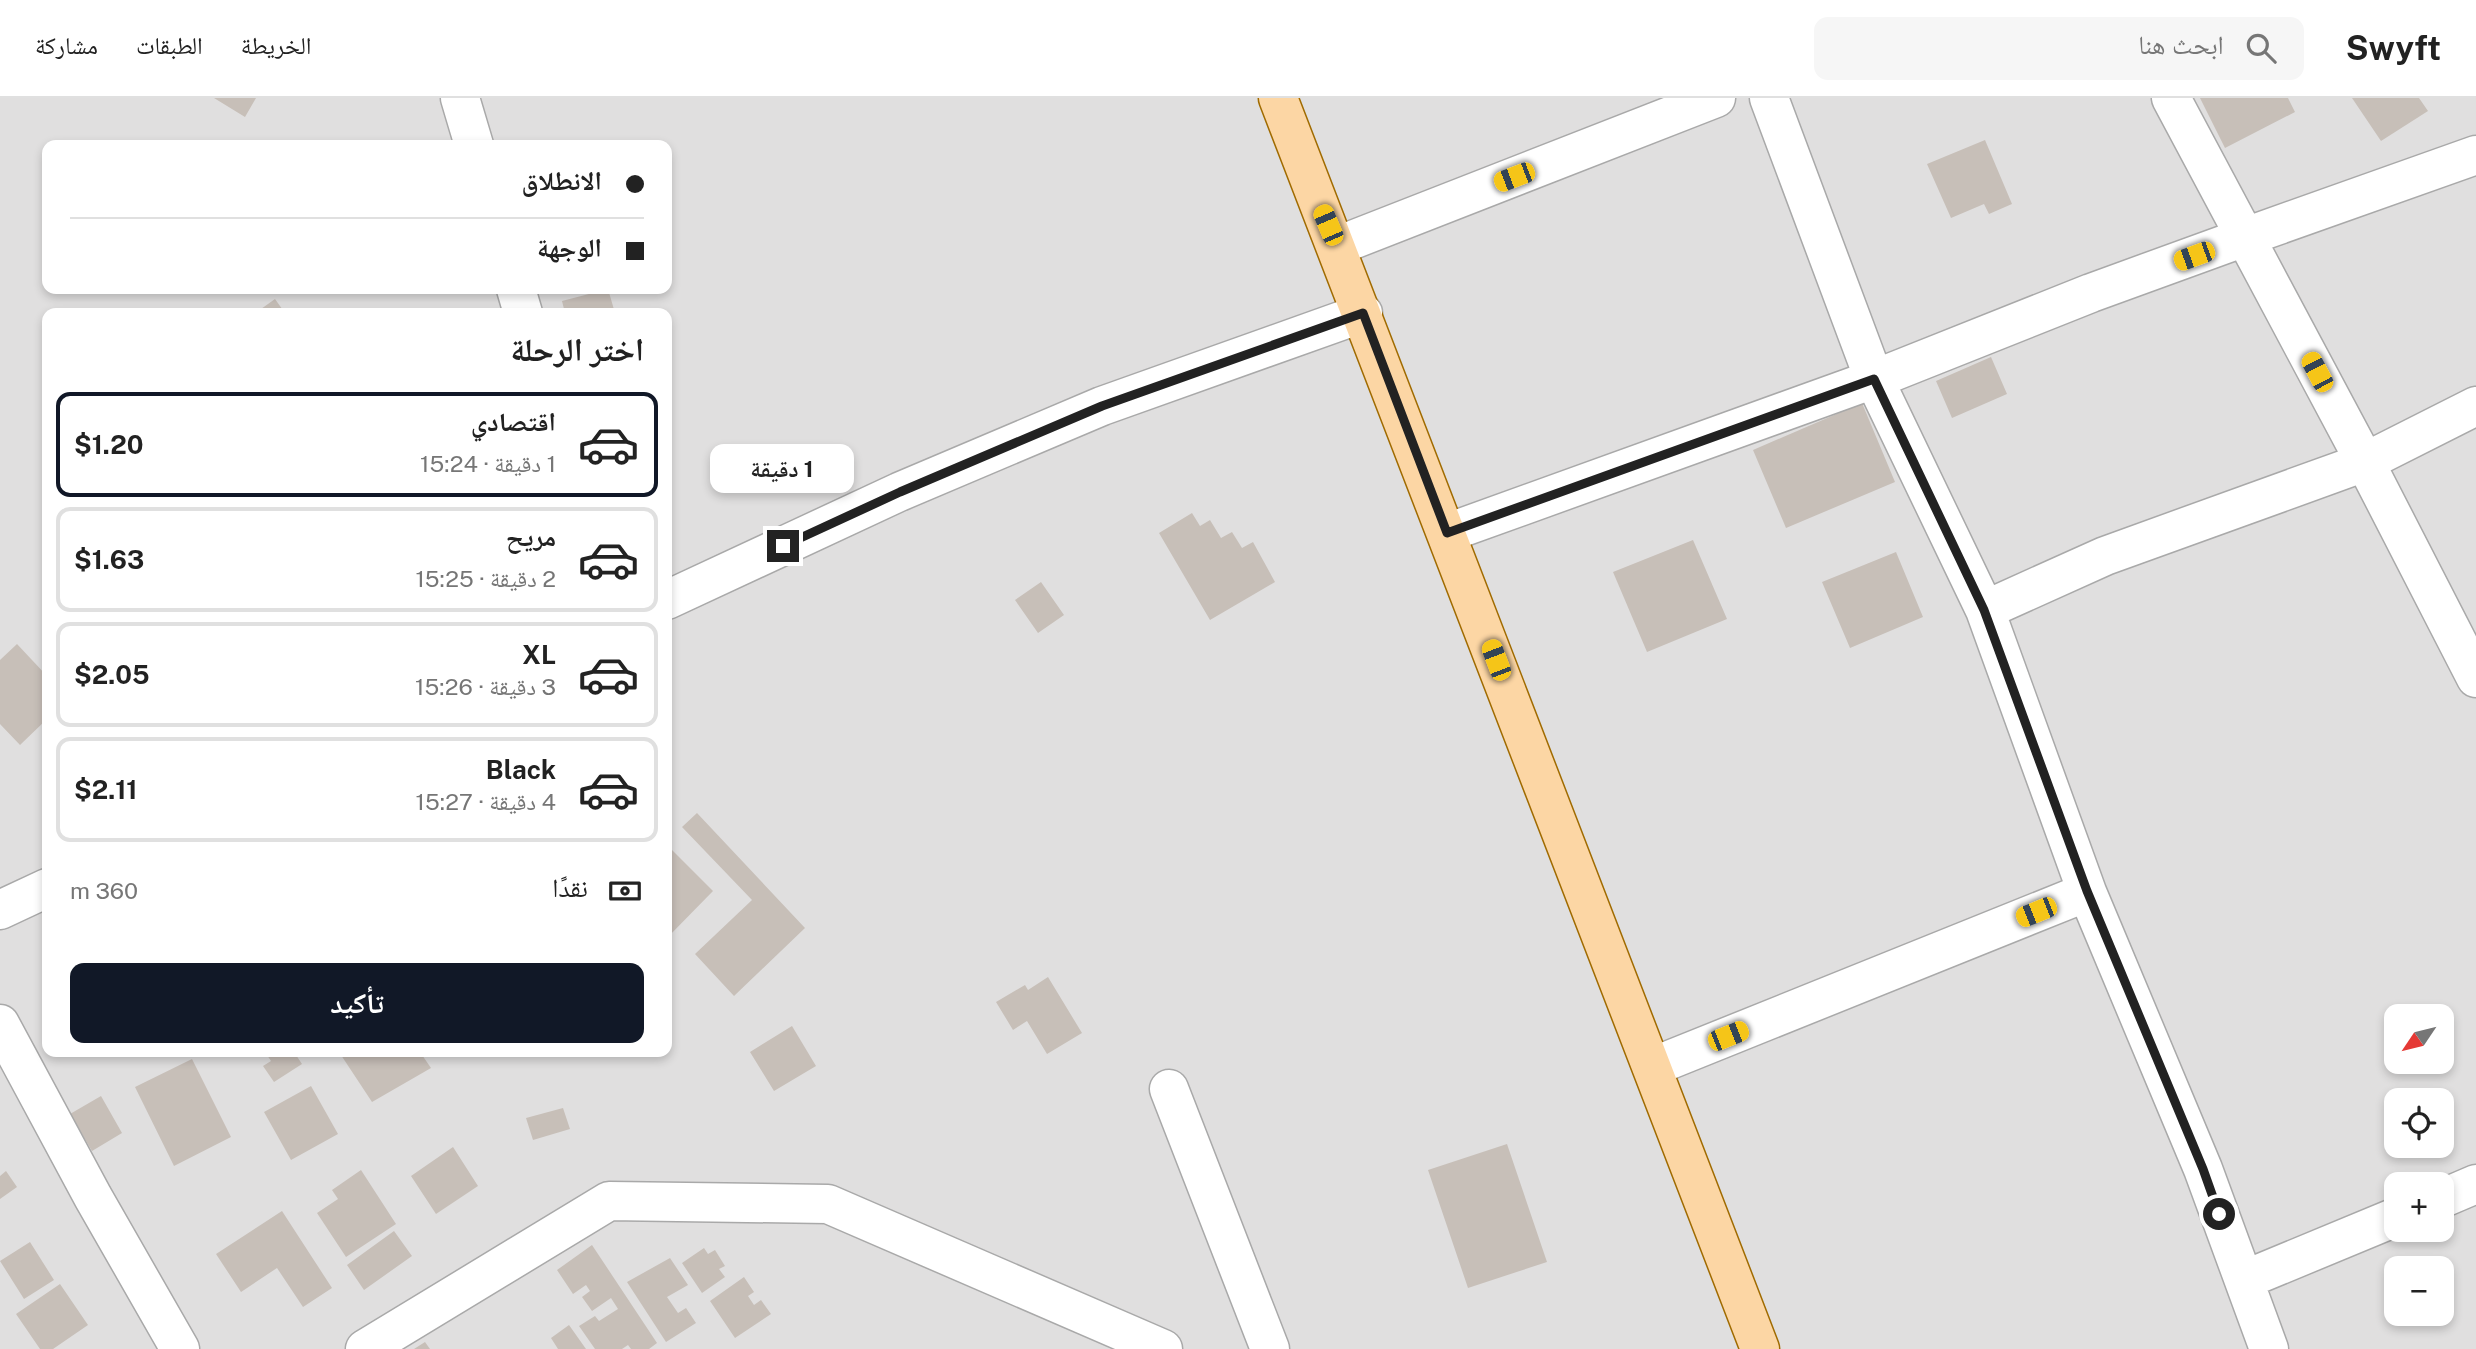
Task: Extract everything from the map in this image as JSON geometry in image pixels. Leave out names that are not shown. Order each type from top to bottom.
[{"type":"main road","points":[[1278,98],[1760,1349]]},
{"type":"street","points":[[460,98],[473,140]]},
{"type":"street","points":[[1337,246],[1716,98]]},
{"type":"street","points":[[1769,98],[1874,379],[1984,610],[2087,891],[2203,1169],[2269,1349]]},
{"type":"street","points":[[2171,98],[2365,462],[2476,678]]},
{"type":"street","points":[[1447,533],[1874,379],[2091,293],[2476,155]]},
{"type":"street","points":[[672,598],[900,492],[1102,406],[1363,313]]},
{"type":"street","points":[[1984,610],[2105,556],[2365,462],[2476,406]]},
{"type":"street","points":[[0,910],[42,890]]},
{"type":"street","points":[[1652,1067],[2087,891]]},
{"type":"street","points":[[0,1024],[93,1197],[180,1349]]},
{"type":"street","points":[[1168,1089],[1270,1349]]},
{"type":"street","points":[[2454,1193],[2476,1184]]},
{"type":"street","points":[[365,1349],[609,1201],[828,1204],[1163,1349]]},
{"type":"street","points":[[2244,1280],[2384,1222]]},
{"type":"shaded area","points":[[0,98],[2476,98],[2476,1349],[0,1349]]},
{"type":"building","points":[[214,98],[256,98],[245,117]]},
{"type":"building","points":[[2200,98],[2288,98],[2295,112],[2225,148]]},
{"type":"building","points":[[2352,98],[2419,98],[2428,111],[2381,141]]},
{"type":"building","points":[[1985,140],[2012,204],[1989,214],[1984,204],[1951,218],[1927,164]]},
{"type":"building","points":[[589,294],[609,294],[614,308],[564,308],[562,301]]},
{"type":"building","points":[[275,299],[281,308],[262,308]]},
{"type":"building","points":[[1991,357],[2007,394],[1952,418],[1936,381]]},
{"type":"building","points":[[1862,403],[1895,482],[1786,528],[1753,450]]},
{"type":"building","points":[[1192,513],[1200,526],[1210,520],[1221,538],[1232,532],[1242,548],[1253,542],[1275,582],[1210,620],[1159,533]]},
{"type":"building","points":[[1693,540],[1727,619],[1647,652],[1613,572]]},
{"type":"building","points":[[1896,552],[1923,617],[1850,648],[1822,582]]},
{"type":"building","points":[[1041,582],[1064,615],[1038,633],[1015,600]]},
{"type":"building","points":[[17,644],[42,671],[42,724],[20,745],[0,724],[0,660]]},
{"type":"building","points":[[697,813],[805,928],[734,996],[695,954],[752,900],[682,827]]},
{"type":"building","points":[[672,850],[713,891],[672,933]]},
{"type":"building","points":[[1048,977],[1082,1033],[1047,1054],[1027,1021],[1013,1030],[996,1002],[1025,985],[1028,990]]},
{"type":"building","points":[[792,1026],[816,1066],[774,1091],[750,1052]]},
{"type":"building","points":[[268,1057],[297,1057],[302,1064],[274,1082],[263,1066],[271,1061]]},
{"type":"building","points":[[342,1057],[423,1057],[431,1068],[372,1102]]},
{"type":"building","points":[[192,1059],[231,1137],[174,1166],[135,1087]]},
{"type":"building","points":[[311,1086],[338,1134],[291,1160],[264,1112]]},
{"type":"building","points":[[101,1096],[122,1133],[92,1151],[70,1114]]},
{"type":"building","points":[[563,1108],[570,1129],[533,1140],[526,1118]]},
{"type":"building","points":[[1507,1144],[1547,1262],[1468,1288],[1428,1170]]},
{"type":"building","points":[[453,1147],[478,1186],[436,1214],[411,1176]]},
{"type":"building","points":[[361,1170],[396,1224],[346,1257],[317,1213],[338,1199],[332,1190]]},
{"type":"building","points":[[6,1171],[17,1187],[0,1199],[0,1176]]},
{"type":"building","points":[[282,1211],[332,1288],[303,1307],[277,1268],[241,1292],[216,1254]]},
{"type":"building","points":[[394,1231],[412,1256],[364,1290],[347,1265]]},
{"type":"building","points":[[30,1242],[54,1280],[24,1299],[0,1261]]},
{"type":"building","points":[[592,1245],[657,1343],[649,1349],[631,1349],[628,1345],[622,1349],[595,1349],[579,1326],[595,1316],[599,1321],[618,1309],[611,1298],[592,1311],[582,1297],[590,1291],[586,1285],[573,1294],[557,1270]]},
{"type":"building","points":[[704,1248],[708,1254],[715,1250],[725,1266],[719,1269],[725,1277],[702,1293],[682,1263]]},
{"type":"building","points":[[670,1258],[688,1285],[667,1297],[678,1313],[686,1308],[696,1323],[666,1342],[627,1282]]},
{"type":"building","points":[[744,1277],[754,1292],[748,1296],[754,1305],[761,1300],[771,1314],[735,1338],[710,1301]]},
{"type":"building","points":[[60,1284],[88,1325],[53,1349],[40,1349],[16,1314]]},
{"type":"building","points":[[569,1325],[586,1349],[558,1349],[551,1338]]},
{"type":"building","points":[[425,1342],[430,1349],[414,1349]]},
{"type":"route","points":[[783,546],[900,492],[1102,406],[1363,313],[1447,533],[1874,379],[1984,610],[2087,891],[2203,1169],[2219,1214]]}]
